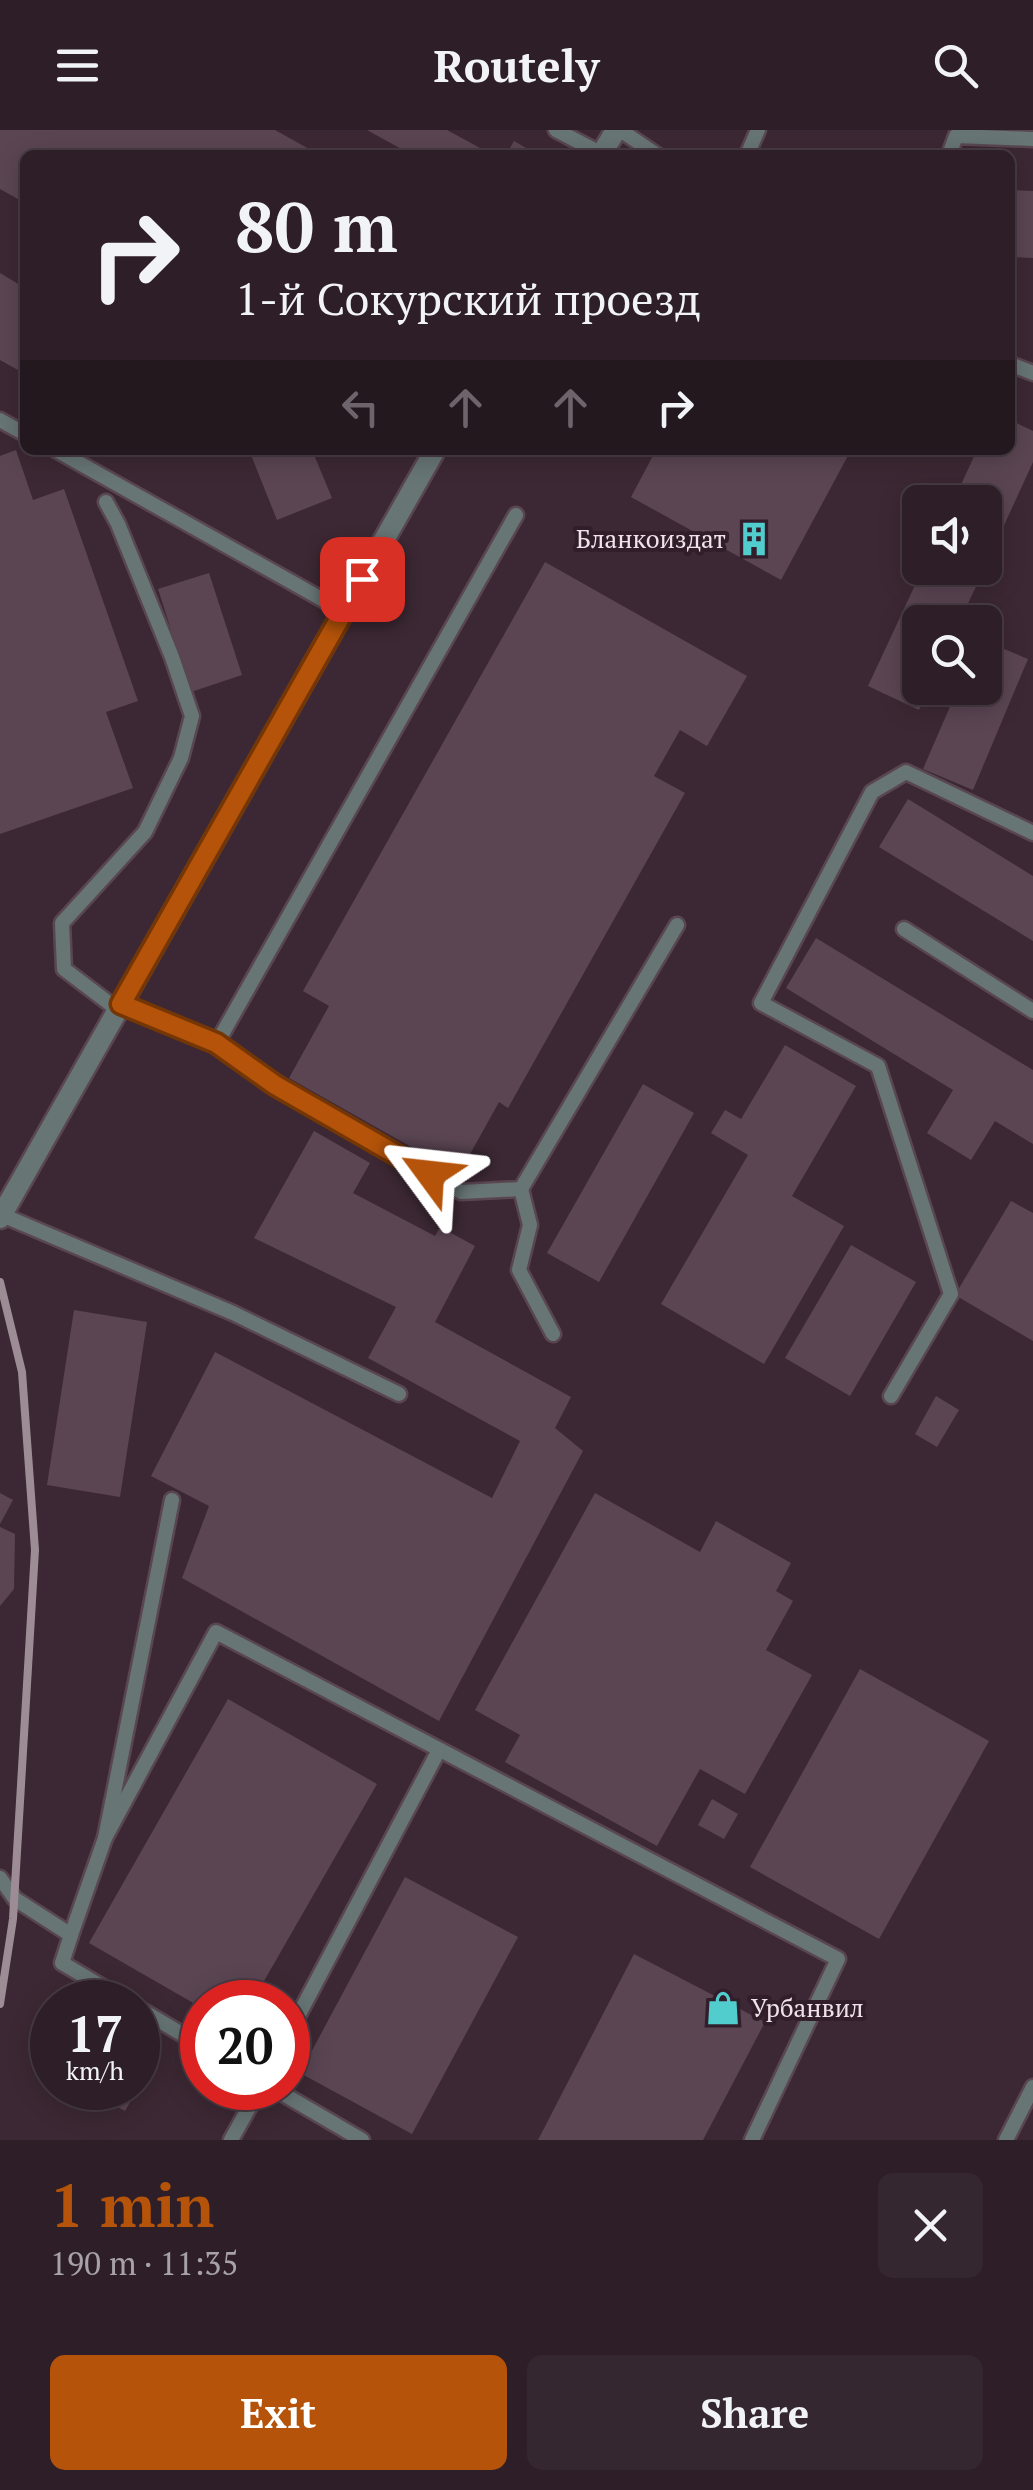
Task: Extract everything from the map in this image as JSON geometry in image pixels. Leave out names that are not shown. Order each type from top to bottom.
[{"type":"street","points":[[1,1216],[432,455]]},
{"type":"lane","points":[[556,130],[593,150]]},
{"type":"lane","points":[[618,130],[649,150]]},
{"type":"lane","points":[[952,150],[956,136],[1033,139]]},
{"type":"lane","points":[[65,455],[344,612]]},
{"type":"lane","points":[[106,502],[166,640],[192,716],[181,758],[145,832],[62,923],[64,970],[119,1007],[216,1043],[275,1085],[461,1192],[520,1189]]},
{"type":"lane","points":[[216,1043],[516,515]]},
{"type":"lane","points":[[891,1396],[951,1294],[878,1066],[761,1003],[872,792],[906,772],[1033,833]]},
{"type":"lane","points":[[554,1334],[519,1270],[530,1224],[520,1189],[676,925]]},
{"type":"lane","points":[[904,929],[1033,1012]]},
{"type":"lane","points":[[1,1216],[233,1313],[399,1394]]},
{"type":"lane","points":[[91,1980],[62,1963],[105,1838],[172,1500]]},
{"type":"lane","points":[[105,1838],[216,1632],[838,1959],[752,2140]]},
{"type":"lane","points":[[310,1995],[440,1750]]},
{"type":"lane","points":[[0,1878],[15,1899],[71,1935]]},
{"type":"lane","points":[[1006,2140],[1033,2087]]},
{"type":"lane","points":[[231,2140],[248,2110]]},
{"type":"lane","points":[[310,2110],[362,2140]]},
{"type":"building","points":[[0,130],[275,130],[311,150],[20,150],[20,200],[0,189]]},
{"type":"building","points":[[367,130],[447,130],[480,148],[479,150],[403,150]]},
{"type":"building","points":[[514,141],[529,150],[509,150]]},
{"type":"building","points":[[1015,190],[1033,191],[1033,258],[1015,257]]},
{"type":"building","points":[[0,273],[20,285],[20,371],[0,360]]},
{"type":"building","points":[[1015,422],[1033,431],[1033,462],[1002,530],[1002,485],[961,485],[975,455],[1015,455]]},
{"type":"building","points":[[16,450],[33,500],[64,489],[138,701],[106,712],[133,788],[0,834],[0,456]]},
{"type":"building","points":[[251,455],[314,455],[332,498],[277,520]]},
{"type":"building","name":"Бланкоиздат","points":[[653,455],[848,455],[781,580],[631,497]]},
{"type":"building","points":[[545,562],[747,676],[707,746],[680,730],[654,776],[685,793],[508,1108],[499,1102],[459,1174],[289,1078],[329,1006],[303,991]]},
{"type":"building","points":[[209,573],[242,675],[191,692],[158,589]]},
{"type":"building","points":[[915,585],[977,585],[967,605],[906,605]]},
{"type":"building","points":[[902,613],[902,702],[868,686]]},
{"type":"building","points":[[1002,648],[1028,659],[973,790],[923,769],[951,705],[1002,705]]},
{"type":"building","points":[[908,799],[1033,876],[1033,941],[879,847]]},
{"type":"building","points":[[816,938],[1033,1070],[1033,1144],[995,1121],[971,1160],[927,1133],[953,1090],[786,988]]},
{"type":"building","points":[[785,1045],[856,1086],[792,1196],[844,1226],[764,1364],[661,1304],[748,1155],[711,1133],[725,1110],[741,1119]]},
{"type":"building","points":[[643,1084],[694,1113],[599,1282],[547,1253]]},
{"type":"building","points":[[314,1131],[370,1163],[353,1193],[435,1236],[440,1227],[475,1246],[435,1322],[571,1397],[555,1428],[583,1451],[439,1721],[182,1578],[209,1506],[151,1476],[215,1352],[492,1498],[520,1441],[368,1358],[396,1307],[254,1238]]},
{"type":"building","points":[[1011,1201],[1033,1213],[1033,1341],[955,1295]]},
{"type":"building","points":[[851,1245],[916,1282],[850,1396],[785,1358]]},
{"type":"building","points":[[74,1310],[147,1322],[120,1497],[47,1485]]},
{"type":"building","points":[[936,1396],[959,1410],[937,1447],[915,1434]]},
{"type":"building","points":[[0,1493],[13,1500],[0,1524]]},
{"type":"building","points":[[595,1493],[700,1552],[716,1521],[791,1563],[776,1591],[793,1601],[766,1650],[812,1675],[745,1794],[700,1769],[657,1846],[505,1762],[520,1735],[475,1710]]},
{"type":"building","points":[[0,1527],[15,1534],[14,1589],[0,1606]]},
{"type":"building","points":[[860,1669],[989,1741],[879,1939],[750,1867]]},
{"type":"building","points":[[228,1699],[377,1784],[265,1980],[180,1980],[180,1995],[160,1984],[160,1980],[153,1980],[89,1943]]},
{"type":"building","points":[[712,1799],[738,1814],[724,1839],[698,1825]]},
{"type":"building","points":[[405,1877],[518,1937],[412,2134],[310,2078],[310,2054]]},
{"type":"building","points":[[634,1954],[765,2022],[703,2140],[538,2140]]},
{"type":"railway","points":[[0,1282],[22,1372],[35,1550],[13,1919],[0,2004]]},
{"type":"place","name":"Бланкоиздат","points":[[754,539]]},
{"type":"place","name":"Урбанвил","points":[[723,2008]]},
{"type":"route","points":[[362,579],[121,1004],[216,1043],[275,1085],[430,1174]]}]
